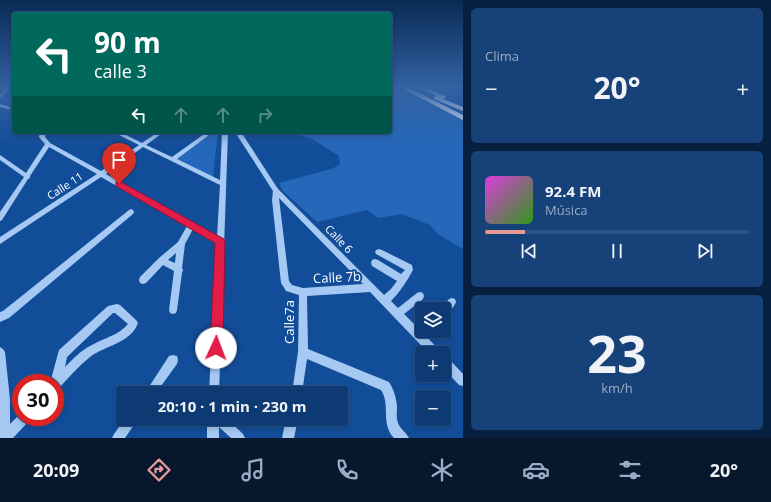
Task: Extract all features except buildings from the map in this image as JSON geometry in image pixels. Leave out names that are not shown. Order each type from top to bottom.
[{"type":"main road","points":[[442,107],[463,118]]},
{"type":"street","points":[[43,134],[42,137],[48,144],[220,241]]},
{"type":"street","points":[[120,134],[223,184]]},
{"type":"street","name":"Calle 11","points":[[0,241],[158,134]]},
{"type":"street","points":[[172,160],[207,134]]},
{"type":"street","points":[[214,386],[225,134]]},
{"type":"street","name":"Calle 6","points":[[239,134],[276,191],[397,314],[415,328]]},
{"type":"street","points":[[0,218],[48,144]]},
{"type":"street","points":[[0,157],[28,177]]},
{"type":"street","name":"Calle7a","points":[[276,191],[275,200],[285,283],[289,288],[304,292],[303,352],[298,386]]},
{"type":"street","points":[[0,317],[6,316],[132,212]]},
{"type":"street","points":[[143,280],[162,260],[181,244],[191,225]]},
{"type":"street","points":[[173,310],[181,244]]},
{"type":"street","points":[[379,252],[409,268],[403,280],[394,292],[384,301]]},
{"type":"street","points":[[162,260],[179,270]]},
{"type":"street","points":[[375,263],[403,280]]},
{"type":"street","name":"Calle 7b","points":[[304,292],[371,288]]},
{"type":"street","points":[[397,314],[420,296]]},
{"type":"street","points":[[116,308],[133,323],[132,328],[115,339],[83,355],[55,384],[63,354],[111,309],[116,308]]},
{"type":"street","points":[[0,352],[5,399],[4,438]]},
{"type":"street","points":[[303,352],[385,386],[390,394],[391,422],[393,429],[403,438]]},
{"type":"street","points":[[155,386],[173,360]]},
{"type":"street","points":[[451,369],[463,381]]},
{"type":"street","points":[[4,438],[16,426]]},
{"type":"street","points":[[118,438],[127,426]]},
{"type":"street","points":[[213,426],[213,438]]},
{"type":"street","points":[[226,426],[239,438]]},
{"type":"street","points":[[288,438],[291,426]]},
{"type":"shaded area","points":[[392,107],[437,107],[463,120],[463,249],[439,235],[430,225],[402,214],[378,218],[367,210],[317,222],[283,191],[279,183],[331,169],[340,165],[339,156],[312,139],[297,134],[392,134]]},
{"type":"shaded area","points":[[209,134],[218,134],[213,177],[176,160]]},
{"type":"route","points":[[119,184],[220,241],[216,348]]}]
